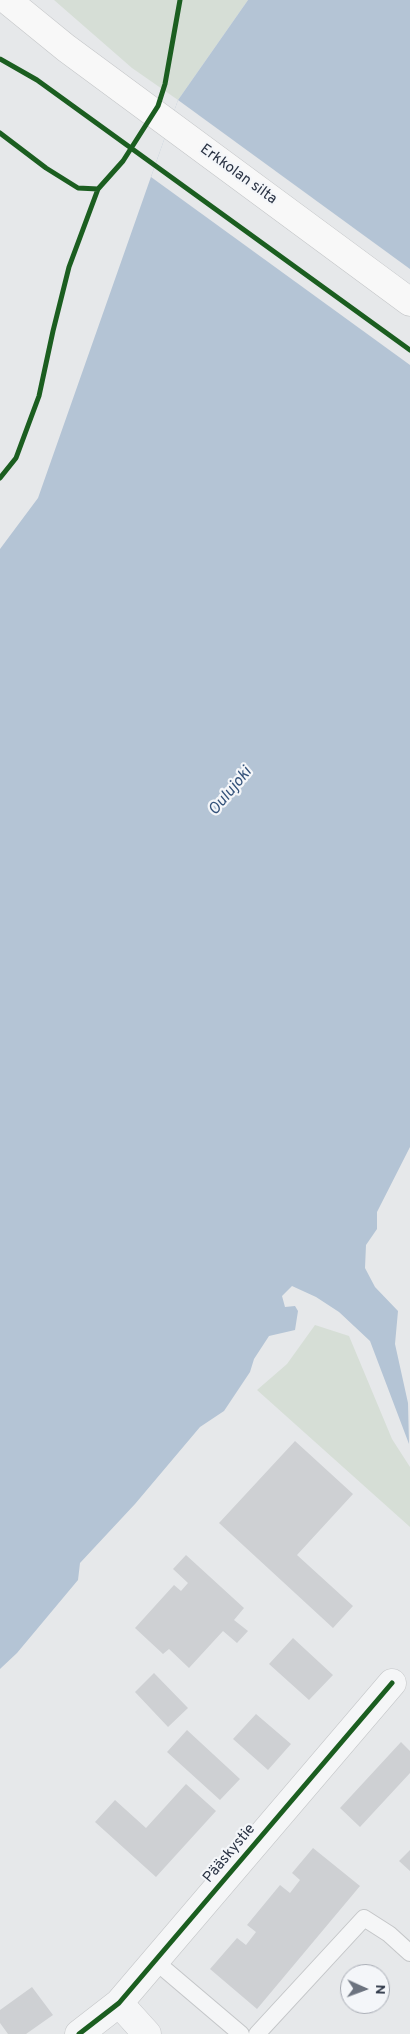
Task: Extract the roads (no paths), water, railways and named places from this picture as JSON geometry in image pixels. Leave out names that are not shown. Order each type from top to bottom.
[{"type":"main road","name":"Erkkolan silta","points":[[7,0],[66,48],[410,302]]},
{"type":"street","name":"Pääskystie","points":[[79,2034],[119,2003],[392,1682]]},
{"type":"street","points":[[119,2003],[146,2034]]},
{"type":"lane","points":[[257,2034],[364,1918],[389,1934],[410,1953]]},
{"type":"lane","points":[[155,1962],[242,2034]]},
{"type":"water","name":"Oulujoki","points":[[248,0],[410,0],[410,1147],[377,1212],[377,1229],[366,1245],[365,1268],[375,1287],[398,1311],[395,1344],[408,1403],[409,1444],[370,1341],[339,1312],[316,1297],[292,1286],[282,1296],[285,1307],[295,1306],[298,1311],[295,1330],[269,1336],[254,1359],[250,1372],[224,1411],[200,1427],[135,1504],[80,1563],[78,1580],[17,1653],[0,1669],[0,549],[38,498],[178,100]]}]
